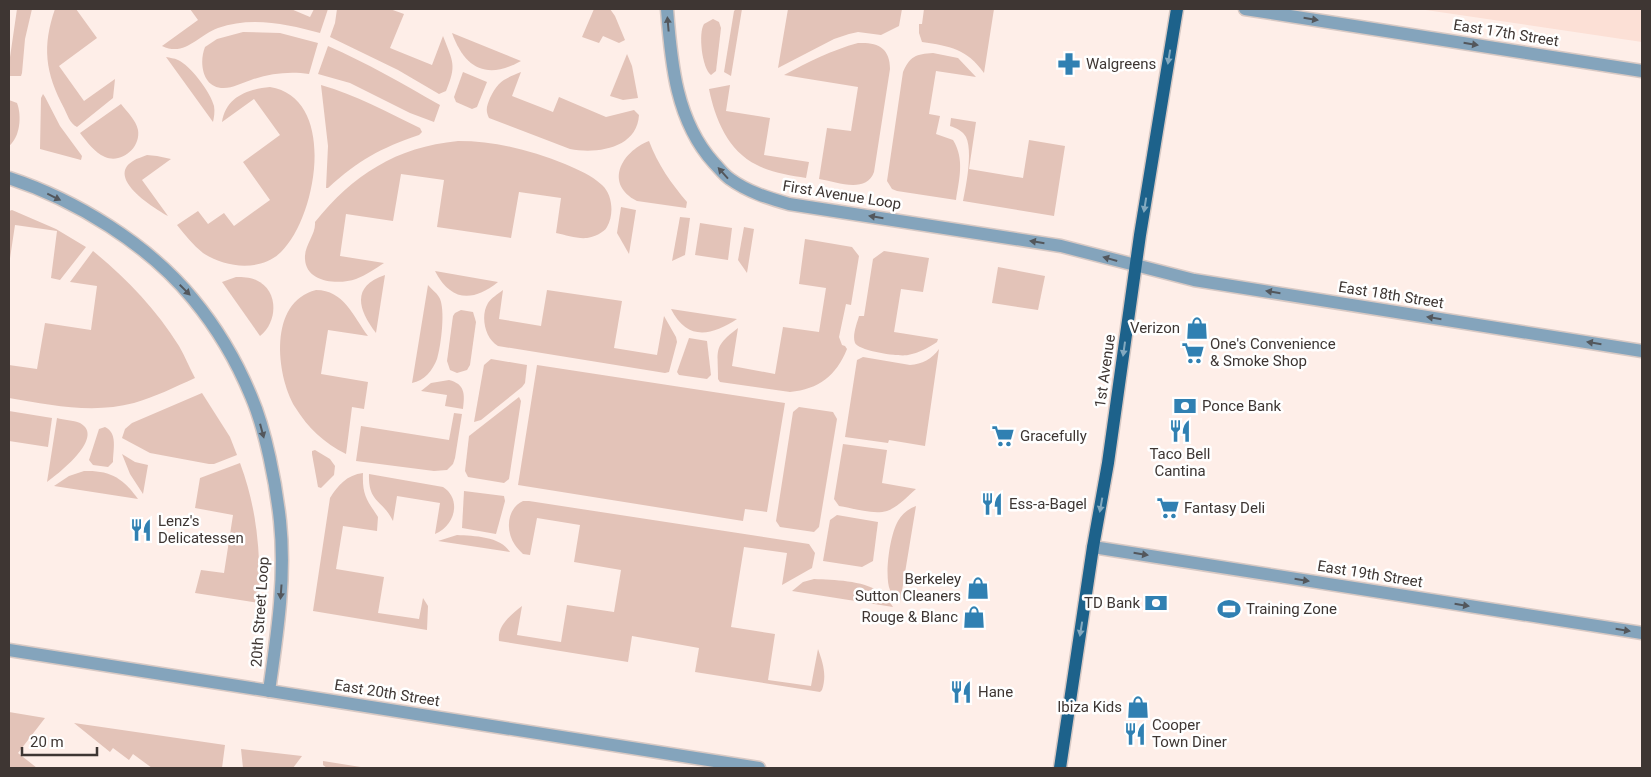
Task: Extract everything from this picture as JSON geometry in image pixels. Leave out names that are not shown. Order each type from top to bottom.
[{"type":"main road","name":"1st Avenue","points":[[1060,768],[1177,9]]},
{"type":"street","name":"First Avenue Loop","points":[[667,9],[676,85],[687,121],[704,152],[728,179],[761,196],[789,204],[1061,246],[1136,266]]},
{"type":"street","name":"East 17th Street","points":[[1245,9],[1642,71]]},
{"type":"street","name":"20th Street Loop","points":[[9,178],[51,195],[95,217],[157,262],[193,299],[215,329],[236,364],[252,398],[261,427],[272,470],[280,522],[282,573],[276,643],[269,691]]},
{"type":"street","name":"East 18th Street","points":[[1136,266],[1194,280],[1642,351]]},
{"type":"street","name":"East 19th Street","points":[[1093,546],[1642,633]]},
{"type":"street","name":"East 20th Street","points":[[9,650],[760,768]]},
{"type":"shaded area","points":[[17,9],[32,9],[25,39],[21,76],[9,76],[9,64]]},
{"type":"shaded area","points":[[55,9],[76,9],[97,38],[59,66],[84,101],[115,79],[113,98],[77,127],[72,124],[68,116],[49,71],[48,35]]},
{"type":"shaded area","points":[[190,9],[291,9],[310,17],[314,9],[328,9],[320,33],[282,24],[243,22],[218,28],[191,44],[178,49],[162,46],[198,20]]},
{"type":"shaded area","points":[[337,9],[390,9],[404,14],[390,48],[432,65],[443,36],[453,69],[446,91],[439,94],[398,70],[330,37]]},
{"type":"shaded area","points":[[594,9],[610,9],[625,40],[619,43],[603,36],[599,43],[582,37]]},
{"type":"shaded area","points":[[742,9],[731,76],[724,72],[734,11]]},
{"type":"shaded area","points":[[788,9],[902,9],[899,26],[881,35],[858,32],[849,34],[834,39],[778,68]]},
{"type":"shaded area","points":[[924,9],[994,9],[984,73],[971,59],[957,50],[922,42],[919,24],[922,24]]},
{"type":"shaded area","points":[[1419,9],[1642,9],[1642,42]]},
{"type":"shaded area","points":[[713,19],[719,22],[721,28],[716,71],[711,75],[703,59],[701,35],[704,24]]},
{"type":"shaded area","points":[[243,32],[280,33],[318,43],[309,74],[280,73],[229,88],[221,88],[210,83],[202,66],[205,47],[217,39]]},
{"type":"shaded area","points":[[452,33],[521,61],[498,70],[479,68],[463,55]]},
{"type":"shaded area","points":[[858,43],[877,45],[882,48],[888,56],[890,69],[874,172],[865,183],[850,185],[819,179],[827,128],[851,131],[858,87],[784,75],[820,57]]},
{"type":"shaded area","points":[[328,46],[440,105],[434,122],[410,113],[350,83],[318,74]]},
{"type":"shaded area","points":[[933,53],[958,58],[976,77],[936,71],[929,114],[940,116],[936,134],[953,140],[957,147],[960,177],[956,200],[897,191],[892,189],[887,181],[903,72],[908,62],[914,57]]},
{"type":"shaded area","points":[[627,54],[632,66],[638,98],[623,100],[610,96]]},
{"type":"shaded area","points":[[166,57],[183,63],[199,80],[209,94],[214,106],[213,122]]},
{"type":"shaded area","points":[[463,72],[487,82],[477,107],[472,109],[456,102],[454,97]]},
{"type":"shaded area","points":[[521,72],[512,96],[553,112],[559,97],[606,117],[634,110],[639,115],[637,126],[631,135],[614,147],[591,151],[570,149],[489,118],[487,106],[496,88],[506,79]]},
{"type":"shaded area","points":[[321,85],[371,104],[420,128],[422,132],[360,162],[326,188],[328,146]]},
{"type":"shaded area","points":[[730,85],[726,111],[770,118],[764,155],[809,162],[806,178],[763,168],[747,159],[731,143],[719,123],[709,89]]},
{"type":"shaded area","points":[[270,87],[291,96],[305,112],[313,135],[314,160],[311,187],[304,213],[294,235],[281,252],[263,263],[243,266],[232,265],[203,253],[177,225],[198,211],[208,224],[224,213],[234,226],[270,200],[243,162],[280,135],[254,99],[222,122],[224,113],[233,100],[246,92]]},
{"type":"shaded area","points":[[43,94],[60,126],[82,156],[81,160],[40,149],[41,98]]},
{"type":"shaded area","points":[[9,100],[17,103],[20,120],[16,137],[9,146]]},
{"type":"shaded area","points":[[121,104],[135,123],[138,137],[129,153],[111,159],[97,152],[80,133]]},
{"type":"shaded area","points":[[951,118],[976,122],[969,169],[1023,178],[1029,140],[1065,146],[1054,216],[963,201],[968,169],[968,143],[963,133],[950,126]]},
{"type":"shaded area","points":[[458,141],[499,145],[539,154],[589,176],[606,189],[610,200],[611,217],[606,229],[595,236],[587,238],[556,233],[561,198],[519,192],[511,238],[437,227],[444,180],[401,174],[393,221],[346,214],[340,256],[384,263],[363,276],[349,281],[333,282],[324,280],[311,273],[307,267],[305,254],[314,231],[315,222],[345,190],[378,166],[396,157],[436,144]]},
{"type":"shaded area","points":[[649,141],[665,173],[687,202],[686,208],[637,201],[627,194],[621,186],[619,177],[624,160],[639,146]]},
{"type":"shaded area","points":[[147,155],[171,159],[142,180],[168,216],[153,207],[135,192],[128,184],[125,176],[126,168],[133,161]]},
{"type":"shaded area","points":[[621,207],[636,210],[629,254],[617,233]]},
{"type":"shaded area","points":[[12,210],[56,229],[86,247],[60,280],[51,278],[57,231],[15,225],[9,265],[9,211]]},
{"type":"shaded area","points":[[680,217],[690,218],[685,255],[672,261]]},
{"type":"shaded area","points":[[700,223],[732,228],[728,260],[695,255]]},
{"type":"shaded area","points":[[744,227],[754,229],[747,273],[738,260]]},
{"type":"shaded area","points":[[805,239],[852,247],[859,256],[851,305],[846,304],[839,337],[842,345],[847,349],[838,367],[818,384],[810,388],[790,392],[720,382],[718,379],[719,349],[724,340],[738,328],[732,366],[775,374],[783,327],[819,332],[826,288],[799,284]]},
{"type":"shaded area","points":[[93,251],[129,283],[160,319],[179,346],[195,378],[150,398],[134,403],[103,408],[72,407],[9,398],[9,365],[37,369],[45,323],[91,330],[97,286],[70,282]]},
{"type":"shaded area","points":[[884,251],[929,258],[923,292],[901,289],[894,332],[938,339],[937,342],[920,352],[903,355],[880,353],[864,349],[855,343],[854,333],[859,316],[864,316],[873,259]]},
{"type":"shaded area","points":[[998,267],[1045,276],[1038,310],[992,303]]},
{"type":"shaded area","points":[[435,271],[498,282],[480,293],[463,296],[448,289]]},
{"type":"shaded area","points":[[385,275],[376,333],[365,316],[361,300],[362,292],[367,285]]},
{"type":"shaded area","points":[[236,277],[256,280],[264,285],[272,298],[273,315],[266,330],[260,336],[222,282]]},
{"type":"shaded area","points":[[428,285],[438,295],[441,302],[442,327],[440,345],[433,367],[424,377],[412,383]]},
{"type":"shaded area","points":[[316,290],[326,291],[341,299],[368,336],[328,330],[321,374],[368,382],[364,409],[352,407],[346,454],[324,440],[305,422],[288,393],[284,377],[280,341],[283,324],[290,309],[301,297]]},
{"type":"shaded area","points":[[503,290],[499,319],[541,326],[547,290],[622,301],[614,348],[657,355],[664,316],[677,342],[669,372],[665,373],[498,346],[487,333],[484,314],[489,301]]},
{"type":"shaded area","points":[[671,309],[737,319],[709,332],[692,331],[677,319]]},
{"type":"shaded area","points":[[461,310],[473,312],[476,322],[470,365],[467,370],[457,373],[450,370],[447,361],[453,316]]},
{"type":"shaded area","points":[[689,338],[707,341],[711,375],[707,379],[679,375],[677,372]]},
{"type":"shaded area","points":[[939,349],[925,446],[889,440],[888,443],[845,437],[857,360],[863,357],[910,365],[923,362]]},
{"type":"shaded area","points":[[491,359],[527,365],[525,383],[481,420],[474,422],[484,365]]},
{"type":"shaded area","points":[[537,365],[785,403],[767,512],[745,509],[743,521],[518,485]]},
{"type":"shaded area","points":[[449,380],[458,384],[463,390],[463,409],[445,406],[447,395],[421,391],[431,383]]},
{"type":"shaded area","points":[[202,393],[230,437],[237,455],[214,464],[209,464],[150,453],[122,438],[125,429],[132,423]]},
{"type":"shaded area","points":[[519,397],[521,401],[509,479],[504,483],[468,477],[465,471],[469,436]]},
{"type":"shaded area","points":[[799,407],[833,412],[837,419],[819,527],[814,532],[780,527],[776,521],[793,412]]},
{"type":"shaded area","points":[[9,411],[52,418],[48,447],[9,441]]},
{"type":"shaded area","points":[[454,413],[462,414],[455,458],[453,464],[447,470],[434,471],[356,461],[361,426],[449,440]]},
{"type":"shaded area","points":[[57,418],[80,423],[86,429],[87,437],[84,446],[69,464],[47,482]]},
{"type":"shaded area","points":[[105,427],[112,433],[114,442],[113,462],[108,467],[93,465],[89,460],[99,429]]},
{"type":"shaded area","points":[[843,444],[887,450],[882,483],[916,489],[899,504],[887,511],[869,512],[839,506],[834,499]]},
{"type":"shaded area","points":[[315,450],[330,459],[335,466],[334,475],[321,488],[318,487],[312,454],[312,451]]},
{"type":"shaded area","points":[[122,454],[135,462],[148,465],[143,494],[130,474]]},
{"type":"shaded area","points":[[240,463],[246,480],[257,532],[259,603],[195,593],[201,570],[224,573],[233,515],[195,508],[200,478]]},
{"type":"shaded area","points":[[84,471],[101,472],[115,477],[127,486],[138,499],[54,486],[69,476]]},
{"type":"shaded area","points":[[363,473],[363,487],[366,497],[378,517],[377,531],[343,526],[336,569],[384,577],[378,613],[419,619],[423,598],[428,606],[427,630],[313,611],[330,498],[344,481],[352,476]]},
{"type":"shaded area","points":[[369,474],[443,487],[453,498],[454,512],[451,519],[442,530],[435,534],[440,503],[397,496],[393,521],[373,496],[369,483]]},
{"type":"shaded area","points":[[464,491],[504,496],[505,501],[496,534],[462,528]]},
{"type":"shaded area","points":[[523,501],[809,544],[815,553],[812,568],[782,585],[787,553],[744,547],[731,627],[775,634],[768,680],[811,686],[818,649],[824,674],[822,690],[820,692],[695,672],[699,648],[632,636],[628,662],[499,641],[502,625],[522,606],[517,635],[561,642],[567,605],[614,612],[621,570],[574,562],[580,525],[537,518],[530,555],[523,554],[517,547],[510,533],[509,520],[514,509]]},
{"type":"shaded area","points":[[916,506],[900,603],[891,592],[888,584],[890,545],[895,527],[900,518],[908,510]]},
{"type":"shaded area","points":[[837,515],[878,522],[873,561],[862,567],[823,561],[830,520]]},
{"type":"shaded area","points":[[457,535],[493,540],[506,547],[510,552],[438,541]]},
{"type":"shaded area","points":[[814,579],[848,581],[865,585],[882,593],[893,607],[792,591],[803,582]]},
{"type":"shaded area","points":[[9,712],[45,718],[18,753],[37,768],[9,768]]},
{"type":"shaded area","points":[[74,723],[225,745],[222,768],[152,768],[133,754],[129,760],[113,748],[110,752]]},
{"type":"shaded area","points":[[241,749],[302,756],[293,768],[243,768]]},
{"type":"shaded area","points":[[323,761],[367,768],[327,768],[323,765]]},
{"type":"place","name":"Walgreens","points":[[1069,64]]},
{"type":"place","name":"Verizon","points":[[1197,328]]},
{"type":"place","name":"One's Convenience & Smoke Shop","points":[[1193,353]]},
{"type":"place","name":"Ponce Bank","points":[[1185,406]]},
{"type":"place","name":"Taco Bell Cantina","points":[[1180,431]]},
{"type":"place","name":"Gracefully","points":[[1003,436]]},
{"type":"place","name":"Ess-a-Bagel","points":[[992,504]]},
{"type":"place","name":"Fantasy Deli","points":[[1168,508]]},
{"type":"place","name":"Lenz's Delicatessen","points":[[141,530]]},
{"type":"place","name":"Berkeley Sutton Cleaners","points":[[978,588]]},
{"type":"place","name":"TD Bank","points":[[1156,603]]},
{"type":"place","name":"Training Zone","points":[[1229,609]]},
{"type":"place","name":"Rouge & Blanc","points":[[974,617]]},
{"type":"place","name":"Hane","points":[[961,692]]},
{"type":"place","name":"Ibiza Kids","points":[[1138,707]]},
{"type":"place","name":"Cooper Town Diner","points":[[1135,734]]}]
